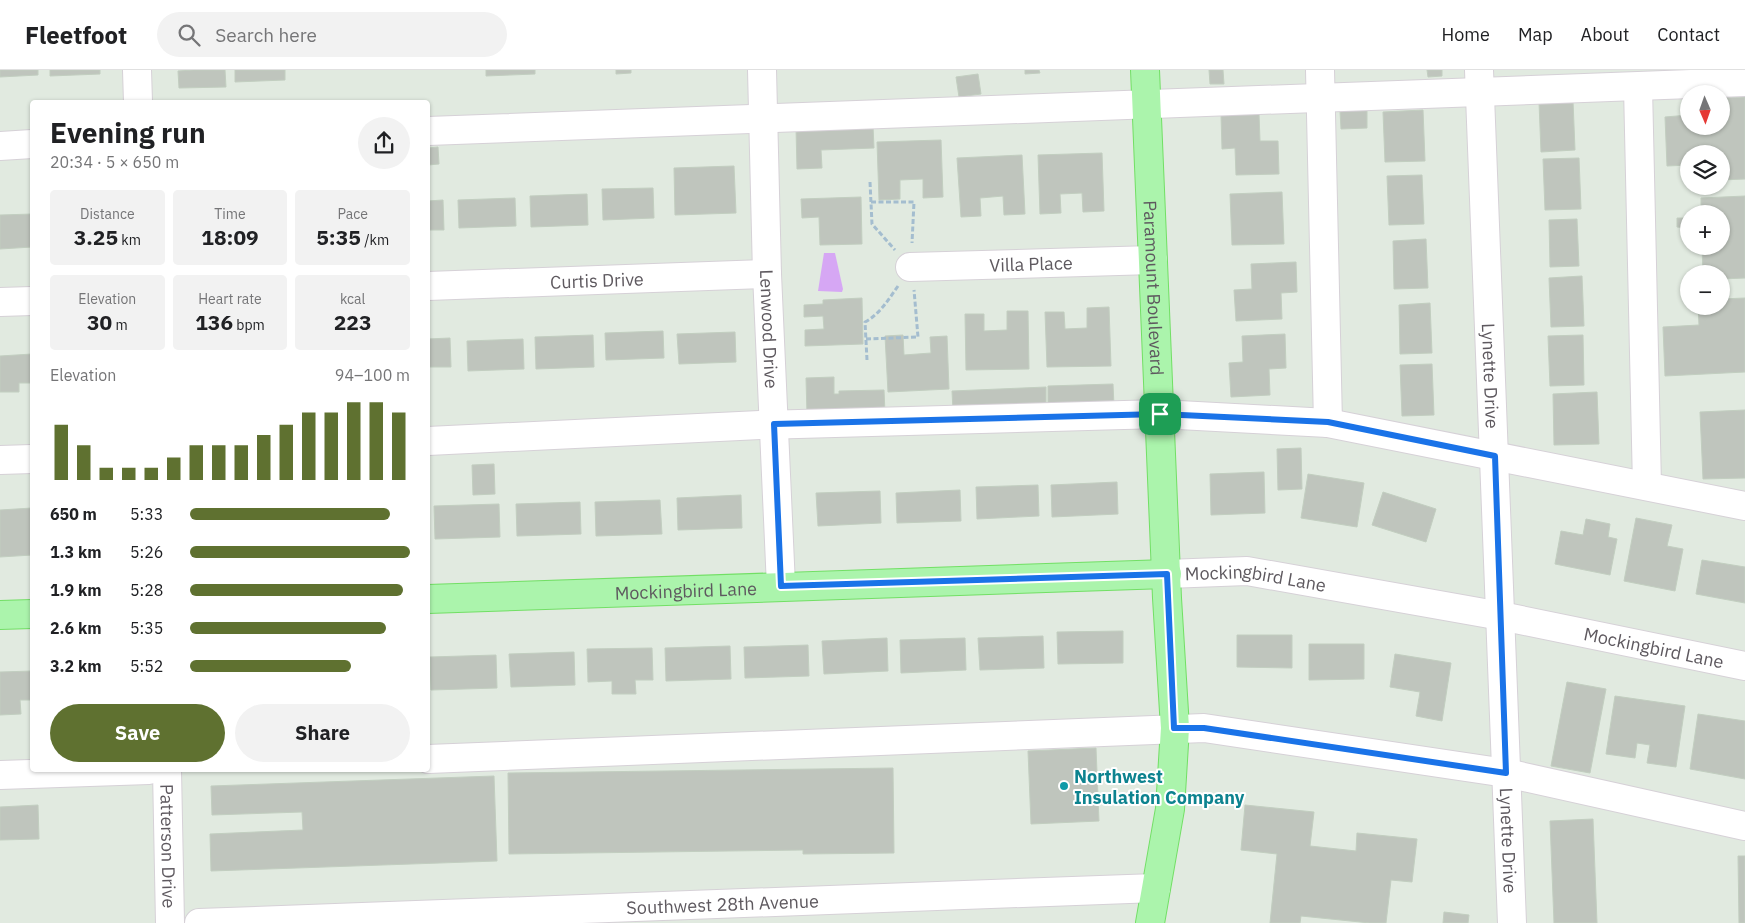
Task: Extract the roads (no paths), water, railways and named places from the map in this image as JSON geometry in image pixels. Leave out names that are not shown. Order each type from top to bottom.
[{"type":"main road","name":"Paramount Boulevard","points":[[1145,70],[1174,728],[1170,808],[1150,923]]},
{"type":"main road","name":"Mockingbird Lane","points":[[430,599],[1167,574]]},
{"type":"main road","points":[[0,615],[30,614]]},
{"type":"street","points":[[137,70],[138,100]]},
{"type":"street","name":"Lenwood Drive","points":[[762,70],[767,274],[781,586]]},
{"type":"street","points":[[1320,70],[1328,422]]},
{"type":"street","points":[[430,131],[1321,97],[1480,81],[1638,86],[1745,82]]},
{"type":"street","name":"Lynette Drive","points":[[1480,81],[1512,923]]},
{"type":"street","points":[[1638,86],[1647,486]]},
{"type":"street","points":[[0,146],[30,144]]},
{"type":"street","name":"Villa Place","points":[[910,267],[1153,260]]},
{"type":"street","name":"Curtis Drive","points":[[430,286],[767,274]]},
{"type":"street","points":[[0,302],[30,300]]},
{"type":"street","points":[[430,441],[774,424],[1160,414],[1328,422],[1745,506]]},
{"type":"street","points":[[0,460],[30,459]]},
{"type":"street","name":"Mockingbird Lane","points":[[1167,574],[1247,571],[1501,616],[1745,666]]},
{"type":"street","points":[[430,759],[1204,728],[1506,773],[1745,826]]},
{"type":"street","points":[[0,775],[89,772]]},
{"type":"street","name":"Patterson Drive","points":[[167,772],[170,923]]},
{"type":"street","name":"Southwest 28th Avenue","points":[[199,923],[1156,888]]},
{"type":"place","name":"Northwest Insulation Company","points":[[1064,786]]}]
